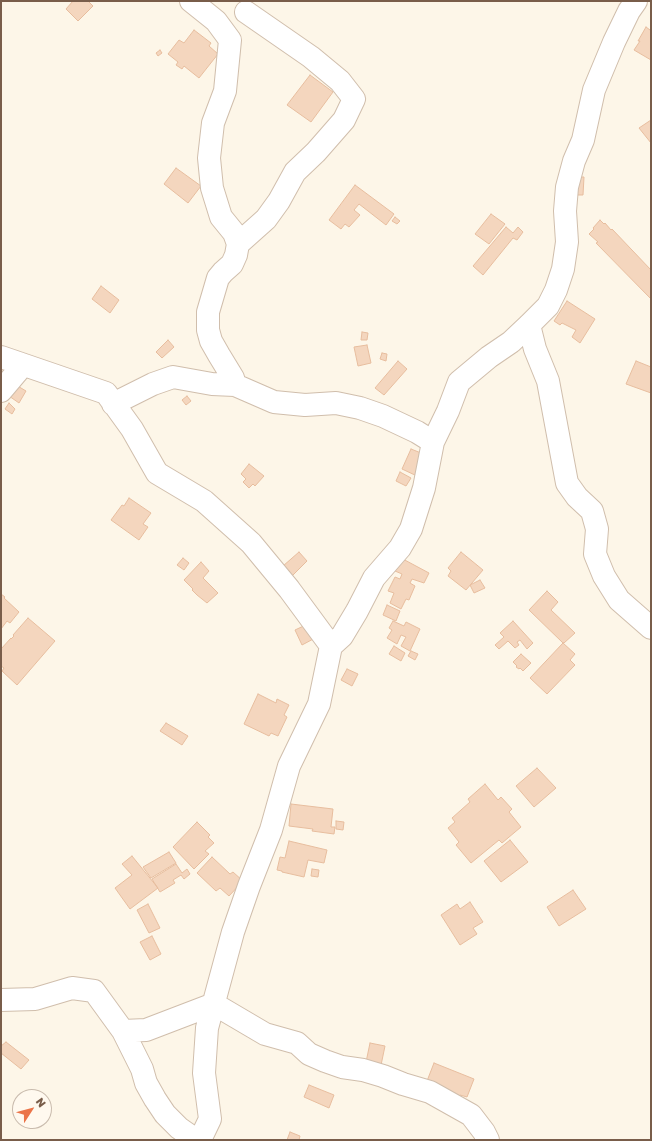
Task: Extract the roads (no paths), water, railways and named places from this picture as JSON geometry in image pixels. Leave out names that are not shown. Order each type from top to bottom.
[{"type":"street","points":[[191,1],[216,21],[230,40]]},
{"type":"street","points":[[200,1140],[210,1119],[204,1073],[207,1028],[223,974],[233,932],[271,830],[289,766],[319,704],[331,646],[342,636],[374,578],[400,548],[411,528],[424,488],[433,442],[448,411],[459,382],[489,357],[511,342],[529,325],[548,306],[556,290],[563,269],[567,242],[565,211],[567,187],[574,161],[583,140],[594,90],[614,42],[629,11],[636,1]]},
{"type":"street","points":[[235,385],[233,378],[219,355],[208,330],[208,312],[218,278],[232,264],[236,255],[238,244],[234,233],[221,217],[212,188],[209,158],[212,123],[225,91],[230,40],[240,26],[249,7],[340,81],[354,99],[344,120],[316,152],[295,172],[279,201],[266,219],[238,244]]},
{"type":"street","points":[[529,325],[535,349],[548,381],[567,483],[577,497],[592,511],[597,529],[595,554],[604,576],[619,600],[651,628]]},
{"type":"street","points":[[1,357],[106,393],[132,429],[157,473],[204,501],[251,543],[289,589],[331,646]]},
{"type":"street","points":[[1,391],[23,365]]},
{"type":"street","points":[[113,404],[153,384],[173,376],[212,384],[235,385],[274,402],[305,405],[336,403],[360,408],[383,416],[417,432],[433,442]]},
{"type":"street","points":[[1,1000],[35,999],[72,988],[94,991],[123,1031],[142,1069],[146,1083],[155,1099],[165,1114],[179,1128],[189,1135],[192,1140]]},
{"type":"street","points":[[123,1031],[146,1030],[214,1004]]},
{"type":"street","points":[[214,1004],[265,1034],[297,1043],[309,1054],[325,1061],[342,1067],[363,1070],[430,1092],[471,1115],[488,1140]]}]
